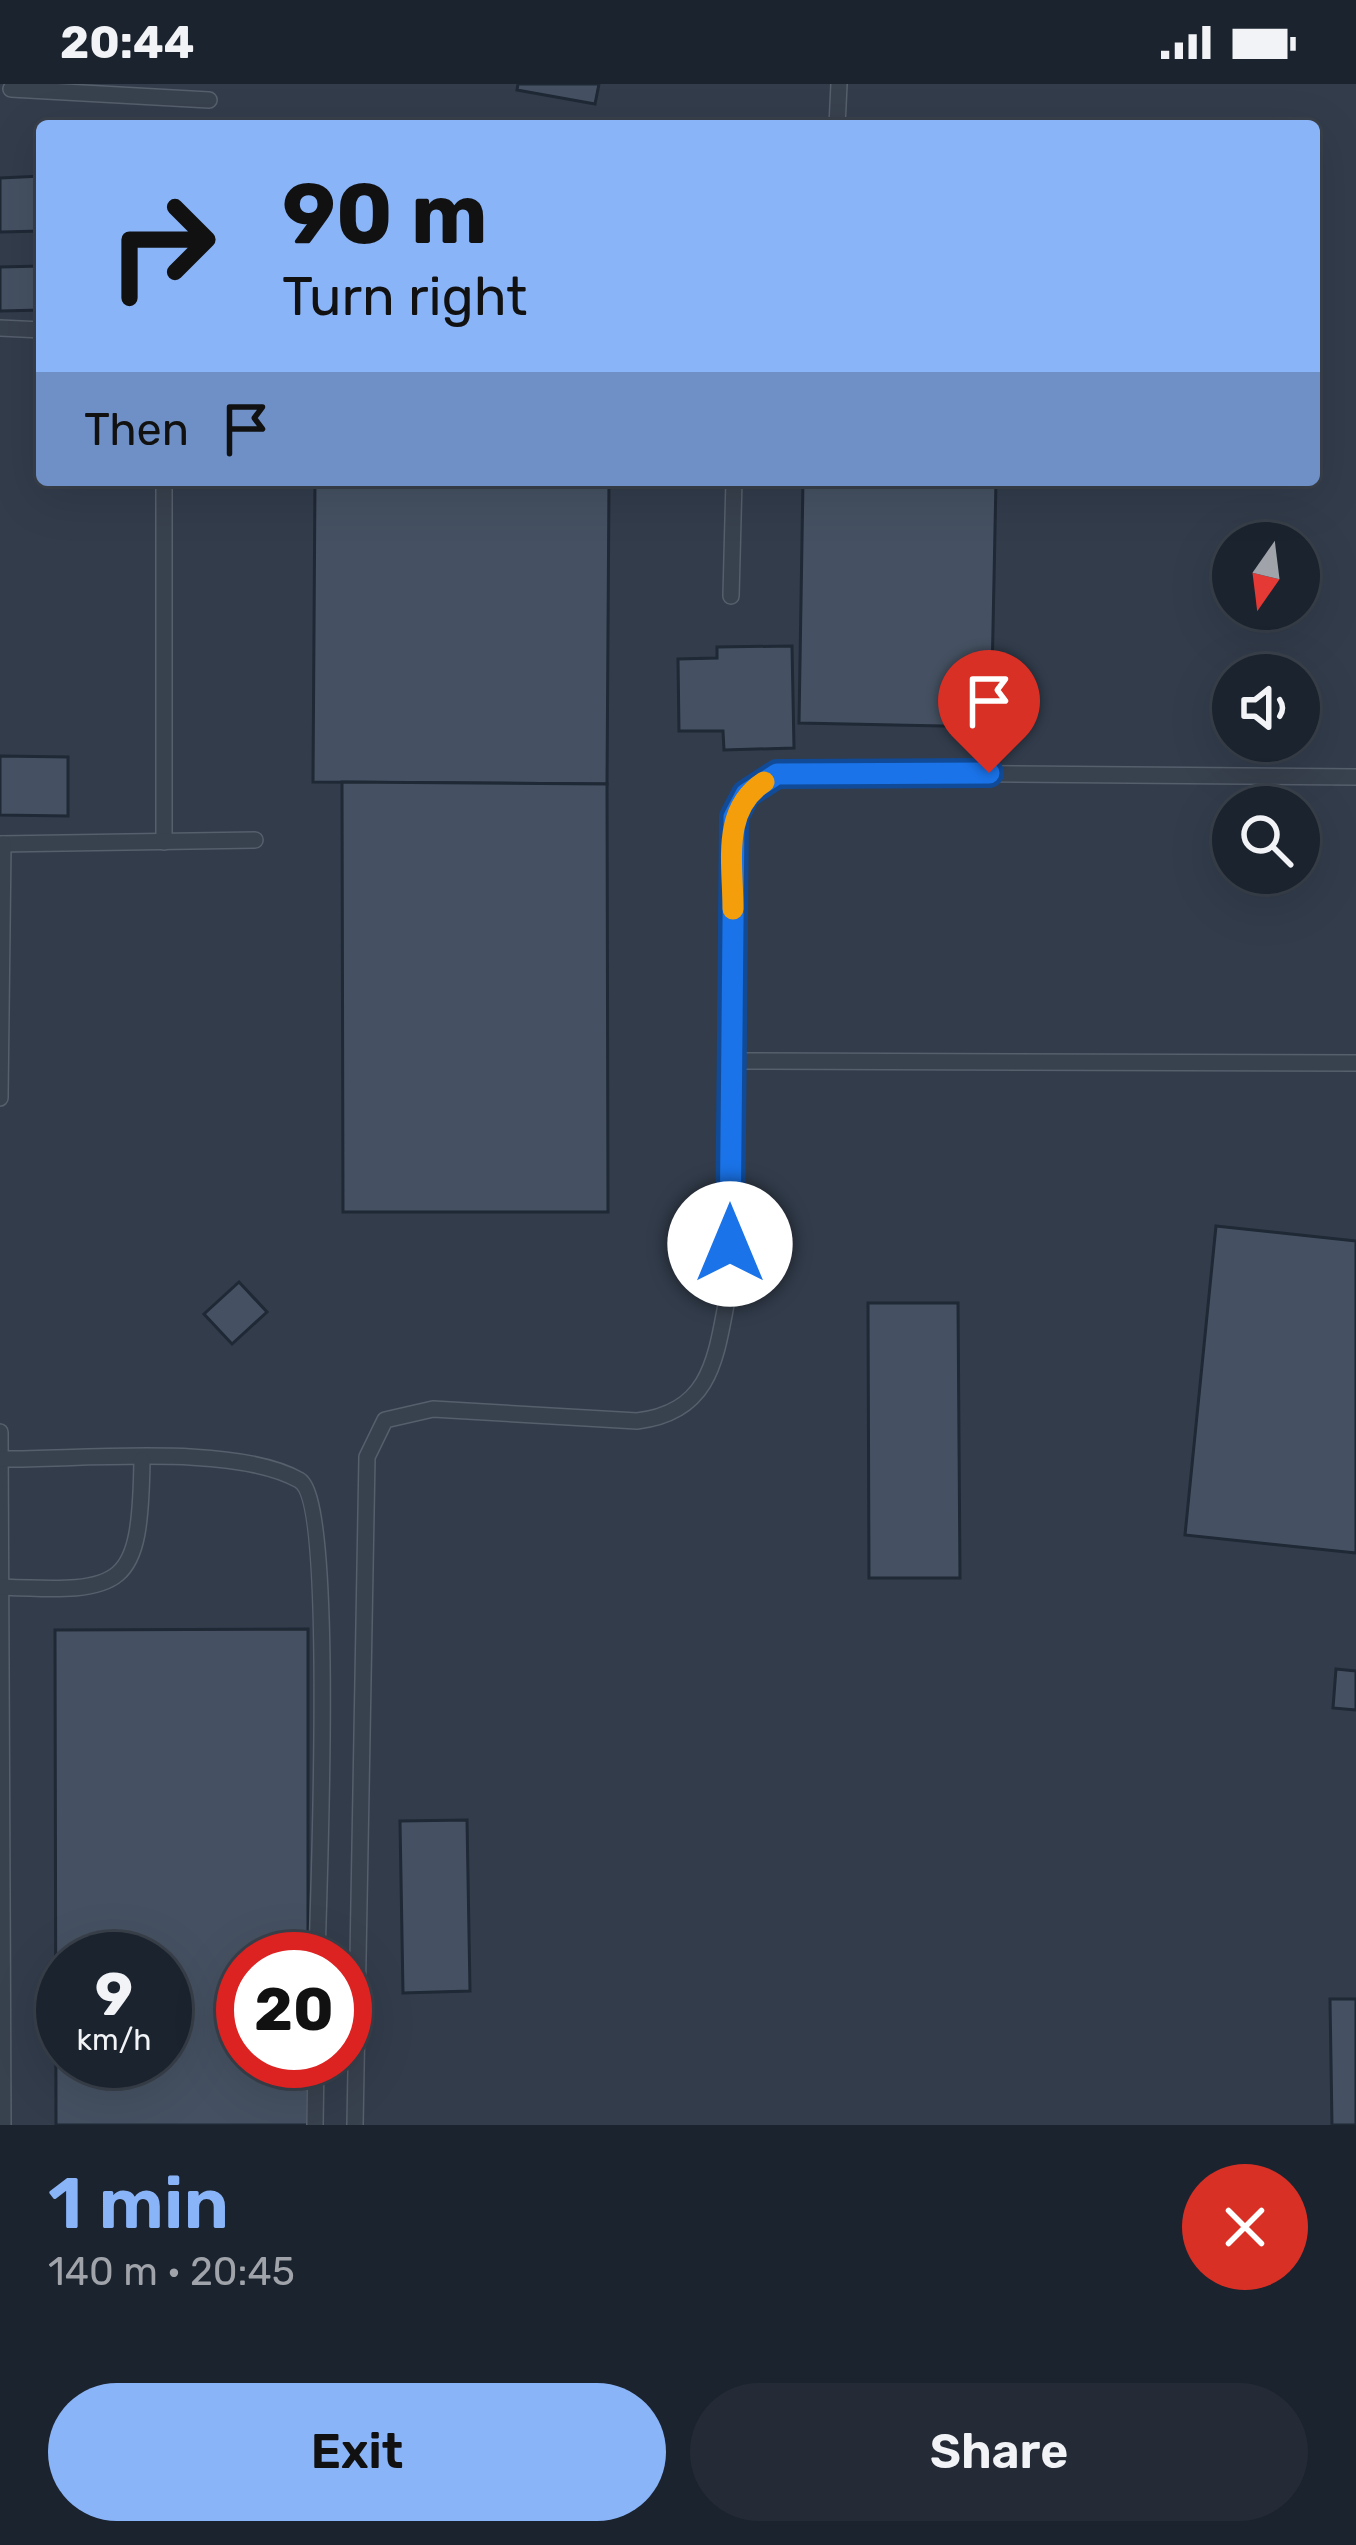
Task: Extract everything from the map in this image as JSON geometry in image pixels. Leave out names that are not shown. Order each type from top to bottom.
[{"type":"lane","points":[[7,87],[209,100],[201,84]]},
{"type":"lane","points":[[837,120],[839,84]]},
{"type":"lane","points":[[0,328],[36,330]]},
{"type":"lane","points":[[164,486],[164,842]]},
{"type":"lane","points":[[730,596],[734,486]]},
{"type":"lane","points":[[355,2125],[367,1457],[385,1420],[433,1409],[637,1421],[665,1418],[696,1398],[716,1358],[729,1289],[734,817],[746,794],[777,774],[1356,777]]},
{"type":"lane","points":[[0,1098],[2,844],[255,840]]},
{"type":"lane","points":[[731,1061],[1356,1063]]},
{"type":"lane","points":[[0,1432],[3,2125]]},
{"type":"lane","points":[[0,1460],[250,1460],[304,1482],[314,1498],[322,1602],[317,1932]]},
{"type":"lane","points":[[2,1587],[82,1591],[109,1583],[133,1559],[141,1526],[142,1460]]},
{"type":"lane","points":[[315,2125],[316,2088]]},
{"type":"shaded area","points":[[0,84],[1356,84],[1356,2125],[0,2125]]},
{"type":"building","points":[[518,84],[599,84],[595,104],[517,90]]},
{"type":"building","points":[[36,176],[36,231],[0,232],[0,178]]},
{"type":"building","points":[[36,266],[36,310],[0,311],[0,267]]},
{"type":"building","points":[[315,486],[609,486],[607,784],[313,782]]},
{"type":"building","points":[[803,486],[996,486],[991,727],[799,723]]},
{"type":"building","points":[[792,646],[794,748],[724,750],[723,731],[679,731],[678,659],[717,658],[717,647]]},
{"type":"building","points":[[0,756],[68,757],[68,816],[0,815]]},
{"type":"building","points":[[342,782],[607,784],[608,1212],[343,1212]]},
{"type":"building","points":[[1216,1226],[1356,1241],[1356,1553],[1185,1535]]},
{"type":"building","points":[[239,1282],[267,1312],[232,1344],[204,1314]]},
{"type":"building","points":[[868,1303],[958,1303],[960,1578],[869,1578]]},
{"type":"building","points":[[308,1629],[308,1932],[216,1932],[216,2088],[309,2088],[309,2125],[56,2125],[56,2088],[192,2088],[192,1932],[56,1932],[55,1630]]},
{"type":"building","points":[[1336,1669],[1356,1671],[1356,1710],[1333,1708]]},
{"type":"building","points":[[467,1820],[470,1991],[403,1993],[400,1821]]},
{"type":"building","points":[[1330,1999],[1356,1999],[1356,2125],[1332,2125]]},
{"type":"slow traffic","points":[[733,909],[734,817],[746,794],[764,782]]},
{"type":"route","points":[[730,1244],[734,817],[746,794],[777,774],[989,773]]}]
